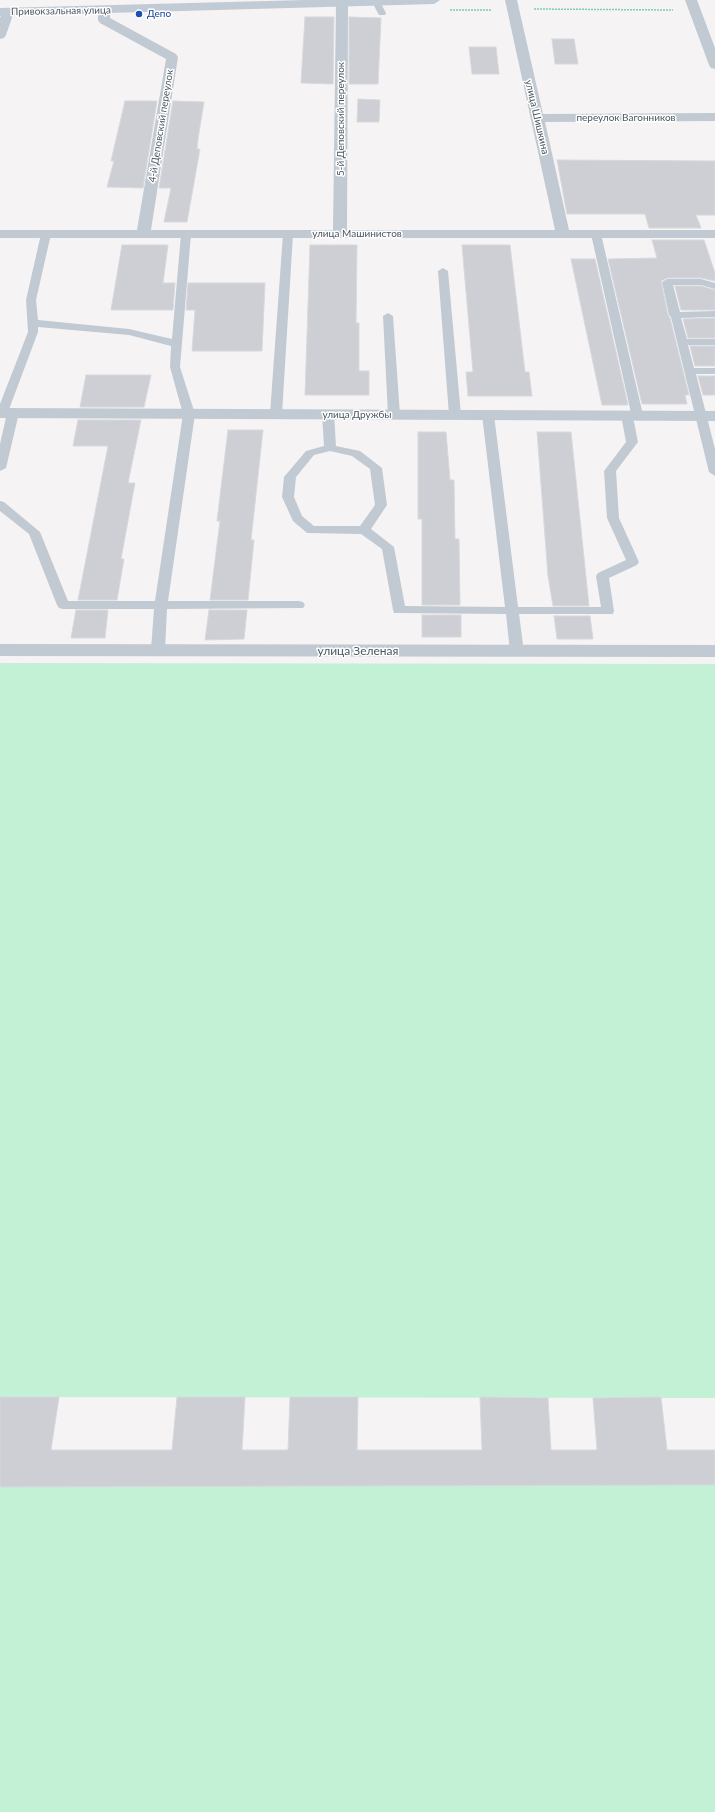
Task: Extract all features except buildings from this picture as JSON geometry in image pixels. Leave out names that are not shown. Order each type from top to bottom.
[{"type":"street","name":"Привокзальная улица","points":[[4,12],[434,0]]},
{"type":"street","name":"улица Шишкина","points":[[511,0],[563,234]]},
{"type":"street","points":[[691,0],[715,64]]},
{"type":"street","name":"5-й Деповский переулок","points":[[340,234],[342,3]]},
{"type":"street","name":"4-й Деповский переулок","points":[[104,10],[104,20],[172,57],[143,234]]},
{"type":"street","points":[[0,35],[4,12]]},
{"type":"street","name":"переулок Вагонников","points":[[538,118],[715,117]]},
{"type":"street","name":"улица Машинистов","points":[[0,234],[715,234]]},
{"type":"street","name":"улица Дружбы","points":[[5,413],[708,416]]},
{"type":"street","name":"улица Зеленая","points":[[0,650],[516,652],[715,651]]},
{"type":"lane","points":[[376,2],[382,13]]},
{"type":"lane","points":[[0,468],[5,413],[34,332],[31,300],[46,234]]},
{"type":"lane","points":[[158,650],[161,604],[189,414],[175,367],[186,234]]},
{"type":"lane","points":[[276,414],[288,234]]},
{"type":"lane","points":[[364,530],[381,505],[376,468],[356,453],[330,448],[310,453],[290,477],[288,497],[297,518],[311,530],[364,530],[388,547],[399,610],[608,611],[602,576],[632,562],[613,518],[610,471],[632,442],[632,415],[596,234]]},
{"type":"lane","points":[[443,271],[455,415]]},
{"type":"lane","points":[[715,286],[701,282],[667,282],[689,371],[708,416],[715,472]]},
{"type":"lane","points":[[674,315],[715,314]]},
{"type":"lane","points":[[388,316],[394,415]]},
{"type":"lane","points":[[33,323],[128,332],[158,338],[177,344]]},
{"type":"lane","points":[[681,342],[715,342]]},
{"type":"lane","points":[[689,371],[715,371]]},
{"type":"lane","points":[[328,414],[330,448]]},
{"type":"lane","points":[[488,415],[516,652]]},
{"type":"lane","points":[[0,505],[34,532],[63,605],[299,605]]},
{"type":"green space","points":[[0,663],[715,664],[715,1398],[0,1397]]},
{"type":"green space","points":[[715,1485],[715,1812],[0,1812],[0,1487]]},
{"type":"place","name":"Депо","points":[[139,14]]}]
